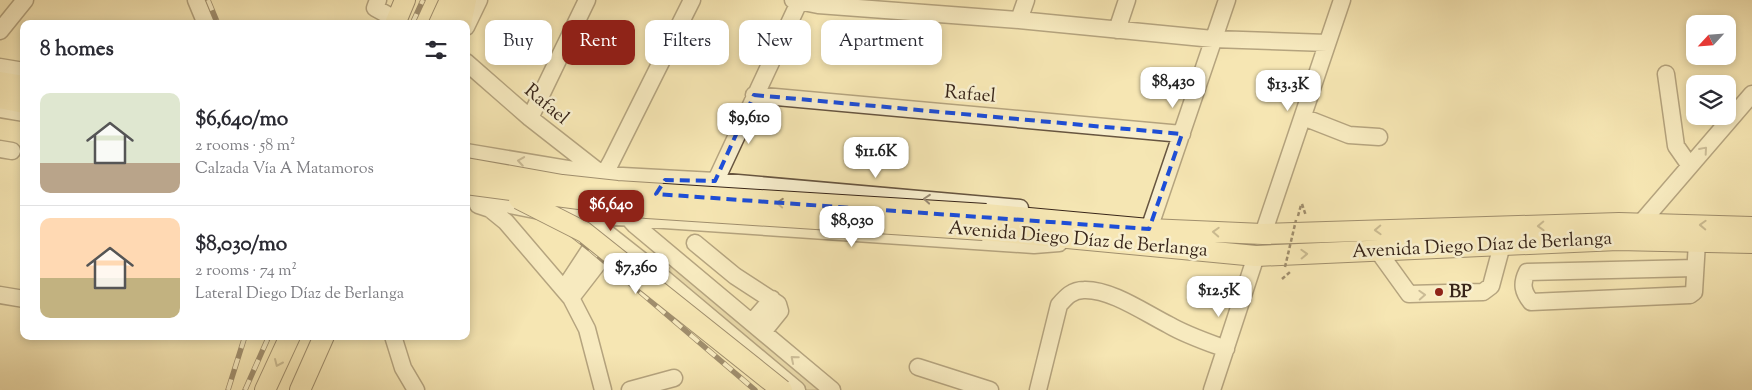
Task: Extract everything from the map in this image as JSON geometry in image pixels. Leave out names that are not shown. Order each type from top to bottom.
[{"type":"main road","points":[[397,20],[405,0]]},
{"type":"main road","points":[[441,20],[450,0]]},
{"type":"main road","points":[[462,20],[466,0]]},
{"type":"main road","points":[[0,82],[20,85]]},
{"type":"main road","points":[[0,98],[20,102]]},
{"type":"main road","name":"Avenida Diego Díaz de Berlanga","points":[[470,185],[647,208],[985,222]]},
{"type":"main road","name":"Avenida Diego Díaz de Berlanga","points":[[470,185],[562,185],[636,193],[985,222],[1076,231],[1256,256],[1626,240],[1752,243]]},
{"type":"main road","points":[[497,189],[558,217],[584,232],[782,390]]},
{"type":"main road","name":"Avenida Diego Díaz de Berlanga","points":[[1076,231],[1149,229],[1263,234],[1640,224],[1752,227]]},
{"type":"main road","points":[[266,390],[288,340]]},
{"type":"main road","points":[[300,390],[322,340]]},
{"type":"street","points":[[0,32],[25,0]]},
{"type":"street","points":[[196,0],[204,20]]},
{"type":"street","points":[[469,20],[479,0]]},
{"type":"street","points":[[530,118],[587,0]]},
{"type":"street","points":[[692,0],[594,196],[595,215],[603,230],[655,270],[797,390]]},
{"type":"street","points":[[1019,20],[1026,0]]},
{"type":"street","points":[[1117,30],[1126,0]]},
{"type":"street","points":[[1149,229],[1227,0]]},
{"type":"street","points":[[1263,234],[1342,0]]},
{"type":"street","points":[[672,198],[703,200],[709,196],[797,1],[1213,39],[1327,43]]},
{"type":"street","points":[[372,3],[393,20]]},
{"type":"street","name":"Rafael","points":[[470,66],[530,118],[588,165],[604,175]]},
{"type":"street","points":[[0,67],[20,71]]},
{"type":"street","points":[[1666,74],[1676,146],[1690,166]]},
{"type":"street","points":[[1626,240],[1752,94]]},
{"type":"street","name":"Rafael","points":[[754,95],[1182,134]]},
{"type":"street","points":[[0,109],[20,112]]},
{"type":"street","points":[[1303,117],[1350,135],[1380,138]]},
{"type":"street","points":[[470,179],[474,154],[604,175],[988,204],[1050,213],[1076,231]]},
{"type":"street","points":[[545,165],[543,185],[545,212]]},
{"type":"street","points":[[604,175],[609,191],[628,218],[832,390]]},
{"type":"street","points":[[470,185],[521,179]]},
{"type":"street","points":[[665,180],[658,189],[656,197],[659,209],[666,220]]},
{"type":"street","points":[[470,185],[545,212],[1034,246],[1076,231]]},
{"type":"street","points":[[470,187],[482,206],[499,215],[567,294],[587,329],[603,390]]},
{"type":"street","points":[[595,215],[607,205],[609,191]]},
{"type":"street","points":[[567,294],[599,249],[603,230]]},
{"type":"street","points":[[1695,268],[1527,272],[1523,281],[1525,295],[1531,302],[1690,295],[1694,292],[1695,268],[1696,242]]},
{"type":"street","points":[[694,243],[735,276],[780,306],[780,311],[757,327]]},
{"type":"street","points":[[1378,251],[1409,294],[1483,292],[1491,286],[1502,244]]},
{"type":"street","points":[[599,249],[623,268],[639,271],[655,270],[669,254]]},
{"type":"street","points":[[1212,390],[1256,256]]},
{"type":"street","points":[[1038,390],[1059,306],[1066,296],[1075,291],[1098,291],[1145,311],[1185,334],[1226,349]]},
{"type":"street","points":[[0,295],[20,298]]},
{"type":"street","points":[[394,340],[403,368],[416,390]]},
{"type":"street","points":[[918,367],[990,390]]},
{"type":"street","points":[[630,390],[674,378]]},
{"type":"path","points":[[1282,279],[1296,220],[1302,204]]},
{"type":"highlighted area","points":[[754,95],[1182,134],[1149,229],[656,194],[665,180],[715,181]]},
{"type":"shaded area","points":[[672,264],[821,390],[803,390],[666,274]]},
{"type":"railway","points":[[208,0],[216,20]]},
{"type":"railway","points":[[414,20],[423,0]]},
{"type":"railway","points":[[538,208],[590,249],[755,390]]},
{"type":"railway","points":[[228,390],[244,340]]},
{"type":"railway","points":[[245,390],[267,340]]},
{"type":"place","name":"BP","points":[[1439,292]]}]
